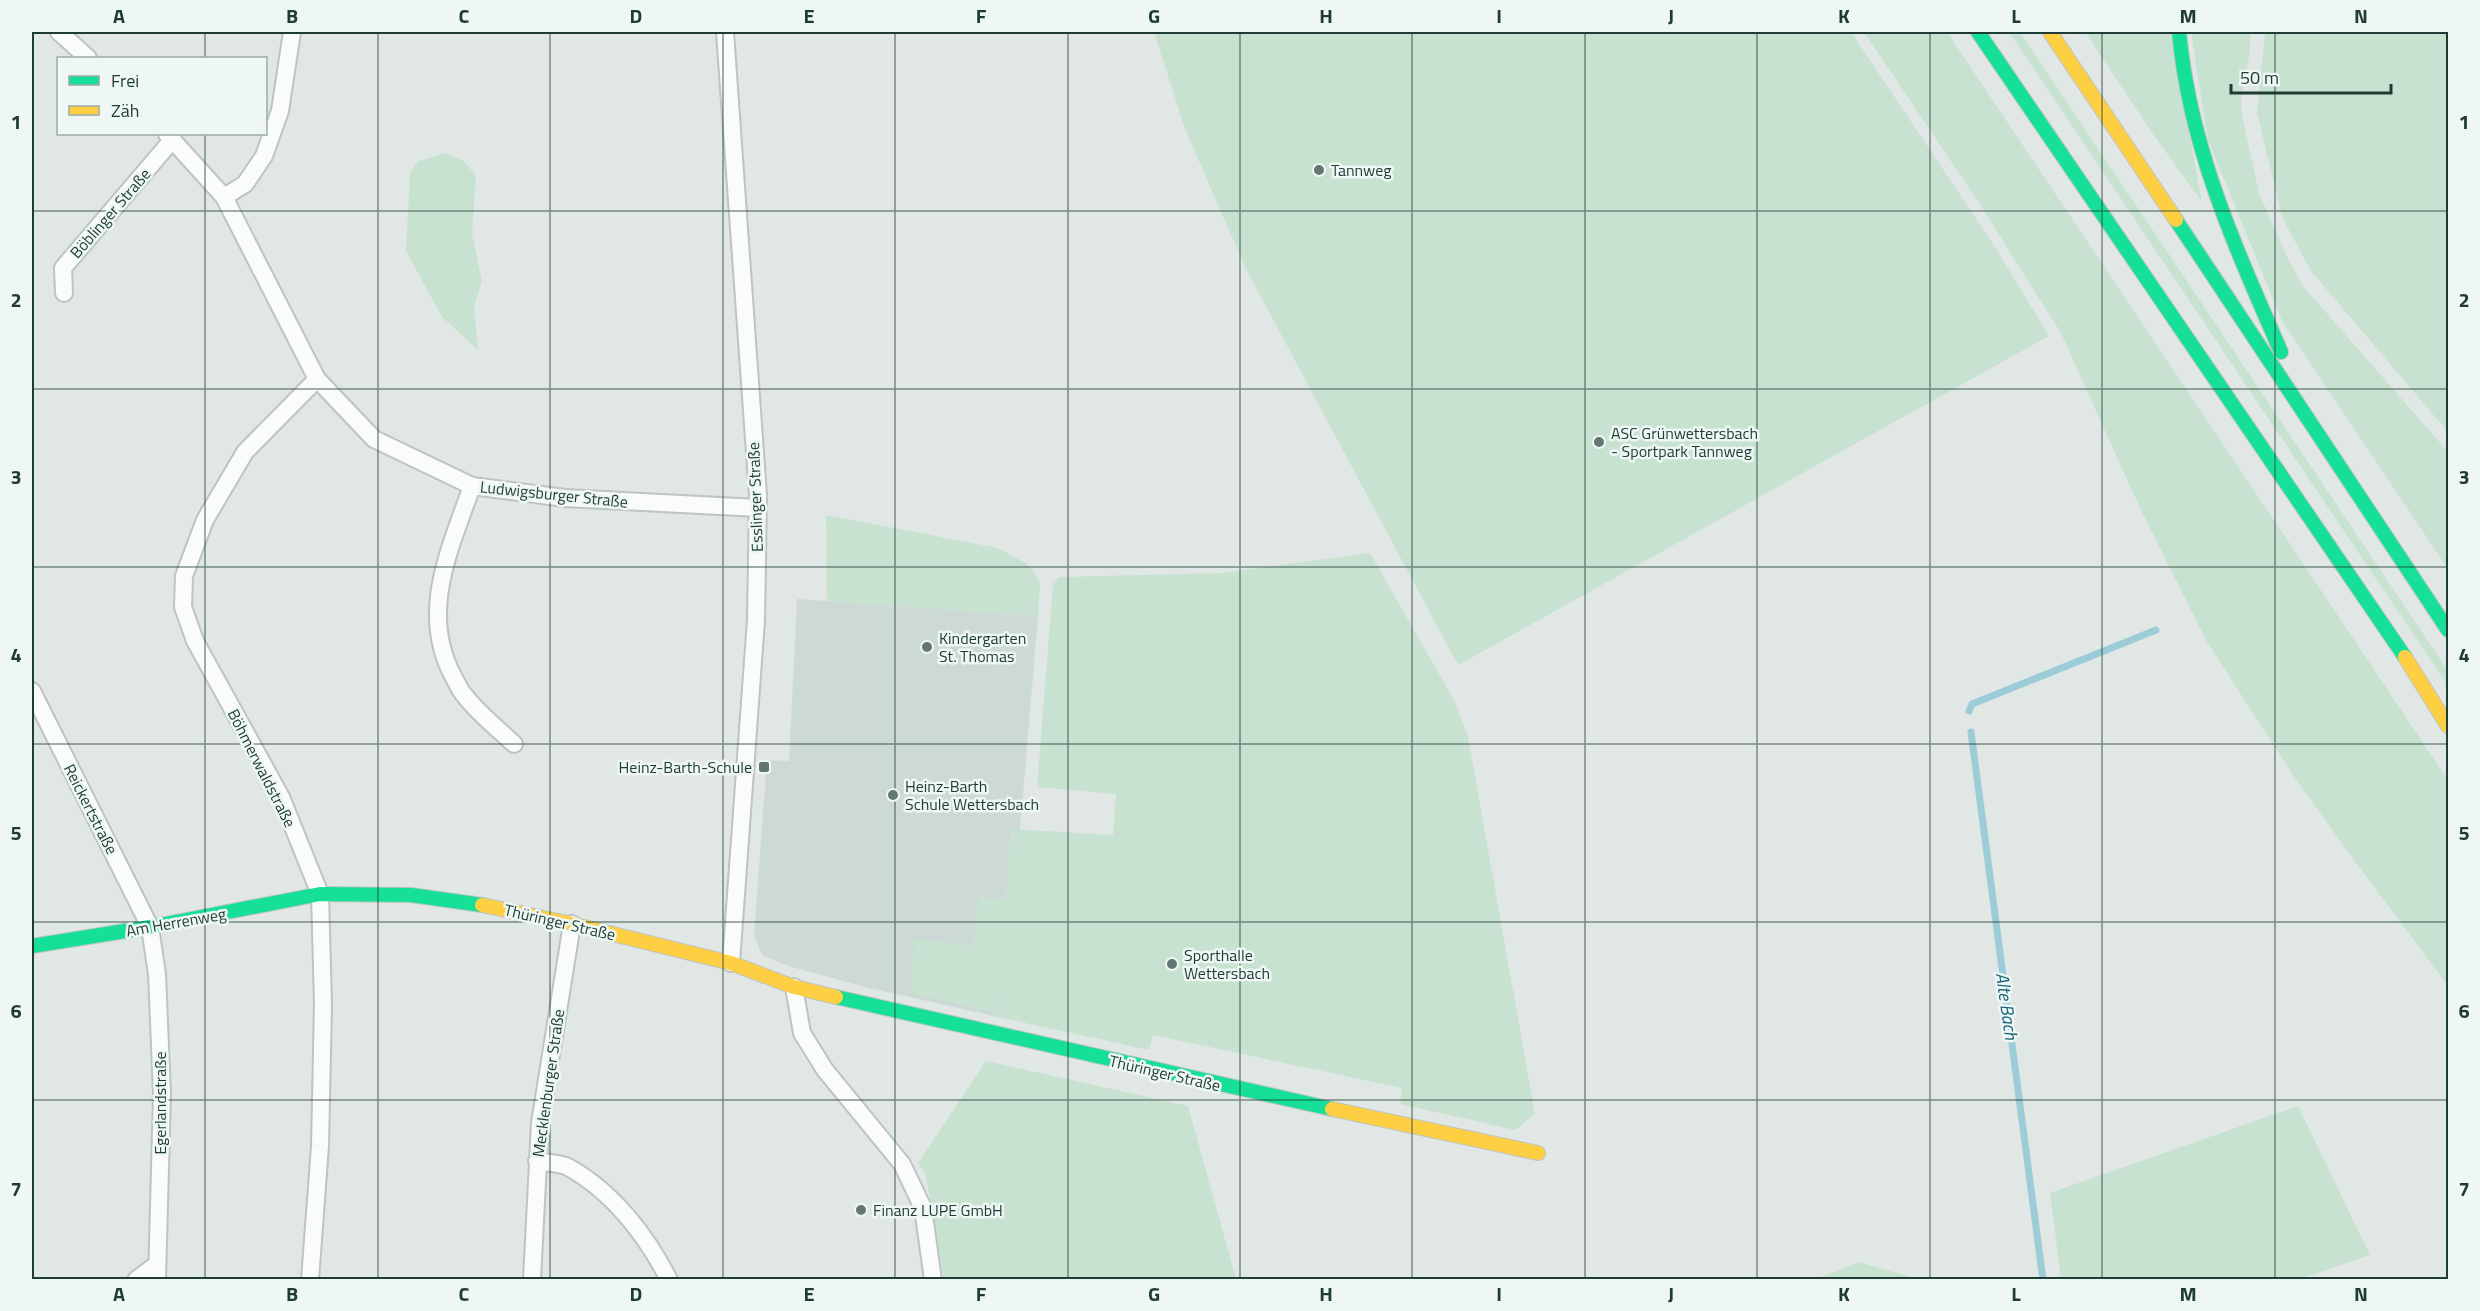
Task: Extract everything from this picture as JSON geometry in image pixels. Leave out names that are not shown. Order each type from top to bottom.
[{"type":"main road","points":[[1978,32],[2399,648],[2448,726]]},
{"type":"main road","points":[[2050,32],[2310,419],[2448,630]]},
{"type":"main road","points":[[2179,32],[2180,56],[2189,99],[2214,193],[2310,419]]},
{"type":"main road","name":"Thüringer Straße","points":[[320,894],[411,895],[495,906],[731,963],[794,987],[1192,1079],[1538,1153]]},
{"type":"main road","name":"Am Herrenweg","points":[[32,946],[150,927],[320,894]]},
{"type":"street","points":[[59,32],[87,57]]},
{"type":"street","points":[[224,197],[245,184],[264,156],[280,111],[292,32]]},
{"type":"street","name":"Esslinger Straße","points":[[724,32],[758,508],[755,630],[731,963]]},
{"type":"street","name":"Ludwigsburger Straße","points":[[170,136],[224,197],[317,379],[374,439],[471,486],[565,498],[758,508]]},
{"type":"street","name":"Böblinger Straße","points":[[64,293],[63,268],[170,136]]},
{"type":"street","name":"Böhmerwaldstraße","points":[[310,1280],[321,1099],[323,1004],[320,894],[280,797],[195,642],[183,607],[184,576],[205,520],[216,501],[245,452],[317,379]]},
{"type":"street","points":[[471,486],[440,578],[437,613],[440,641],[447,665],[464,695],[514,744]]},
{"type":"street","name":"Reickertstraße","points":[[32,691],[150,927]]},
{"type":"street","name":"Mecklenburger Straße","points":[[532,1280],[540,1123],[572,924]]},
{"type":"street","name":"Egerlandstraße","points":[[150,927],[157,974],[162,1094],[157,1272]]},
{"type":"street","points":[[794,987],[802,1033],[825,1070],[902,1164],[923,1208],[933,1280]]},
{"type":"street","points":[[537,1161],[567,1166],[598,1188],[624,1213],[660,1263],[669,1280]]},
{"type":"street","points":[[136,1280],[157,1272]]},
{"type":"shaded area","name":"Heinz-Barth Schule Wettersbach","points":[[797,599],[1038,616],[1020,830],[1011,830],[998,1017],[865,987],[788,966],[762,955],[754,935],[767,760],[789,761]]},
{"type":"green space","name":"ASC Grünwettersbach - Sportpark Tannweg","points":[[1154,32],[1851,32],[1995,247],[2049,336],[1458,665],[1246,269],[1185,129]]},
{"type":"green space","points":[[1864,32],[1947,32],[2448,780],[2448,986],[2293,775],[2207,642],[2139,506],[2061,333],[1979,203]]},
{"type":"green space","points":[[2009,32],[2020,32],[2448,671],[2448,686]]},
{"type":"green space","points":[[2085,32],[2170,32],[2202,202],[2153,134]]},
{"type":"green space","points":[[2191,32],[2250,32],[2250,52],[2241,98],[2242,116],[2259,193],[2286,255],[2303,286],[2448,452],[2448,569],[2282,321],[2208,140]]},
{"type":"green space","points":[[2265,32],[2448,32],[2448,432],[2311,271],[2282,217],[2257,112]]},
{"type":"green space","points":[[445,153],[462,160],[476,175],[472,234],[482,281],[474,307],[478,350],[442,317],[406,251],[410,172],[419,161]]},
{"type":"green space","points":[[826,515],[998,548],[1025,563],[1034,571],[1040,583],[1038,616],[827,601]]},
{"type":"green space","points":[[1370,553],[1455,702],[1468,737],[1535,1114],[1515,1130],[1400,1104],[1402,1088],[1153,1035],[1149,1050],[998,1017],[1004,930],[997,1013],[912,993],[914,939],[973,946],[979,897],[1006,901],[1011,829],[1113,835],[1116,794],[1037,787],[1053,585],[1059,577],[1223,573]]},
{"type":"green space","points":[[986,1061],[1188,1106],[1236,1279],[944,1279],[926,1176],[918,1163]]},
{"type":"green space","points":[[2298,1106],[2370,1255],[2300,1279],[2061,1279],[2050,1193]]},
{"type":"green space","points":[[1859,1262],[1917,1279],[1816,1279]]},
{"type":"waterway","name":"Alte Bach","points":[[1969,711],[1972,704],[2156,630]]},
{"type":"waterway","name":"Alte Bach","points":[[1971,732],[2043,1280]]},
{"type":"traffic: fast","points":[[1978,32],[2405,657]]},
{"type":"traffic: fast","points":[[2179,32],[2193,116],[2204,157],[2231,235],[2281,352]]},
{"type":"traffic: fast","points":[[2176,220],[2448,630]]},
{"type":"traffic: fast","points":[[32,946],[150,927],[320,894],[411,895],[482,905]]},
{"type":"traffic: fast","points":[[836,997],[1332,1109]]},
{"type":"traffic: slow","points":[[2050,32],[2176,220]]},
{"type":"traffic: slow","points":[[2405,657],[2448,726]]},
{"type":"traffic: slow","points":[[482,905],[572,924],[731,963],[794,987],[836,997]]},
{"type":"traffic: slow","points":[[1332,1109],[1538,1153]]},
{"type":"place","name":"Tannweg","points":[[1319,170]]},
{"type":"place","name":"ASC Grünwettersbach - Sportpark Tannweg","points":[[1599,442]]},
{"type":"place","name":"Kindergarten St. Thomas","points":[[927,647]]},
{"type":"place","name":"Heinz-Barth-Schule","points":[[764,767]]},
{"type":"place","name":"Heinz-Barth Schule Wettersbach","points":[[893,795]]},
{"type":"place","name":"Sporthalle Wettersbach","points":[[1172,964]]},
{"type":"place","name":"Finanz LUPE GmbH","points":[[861,1210]]}]
